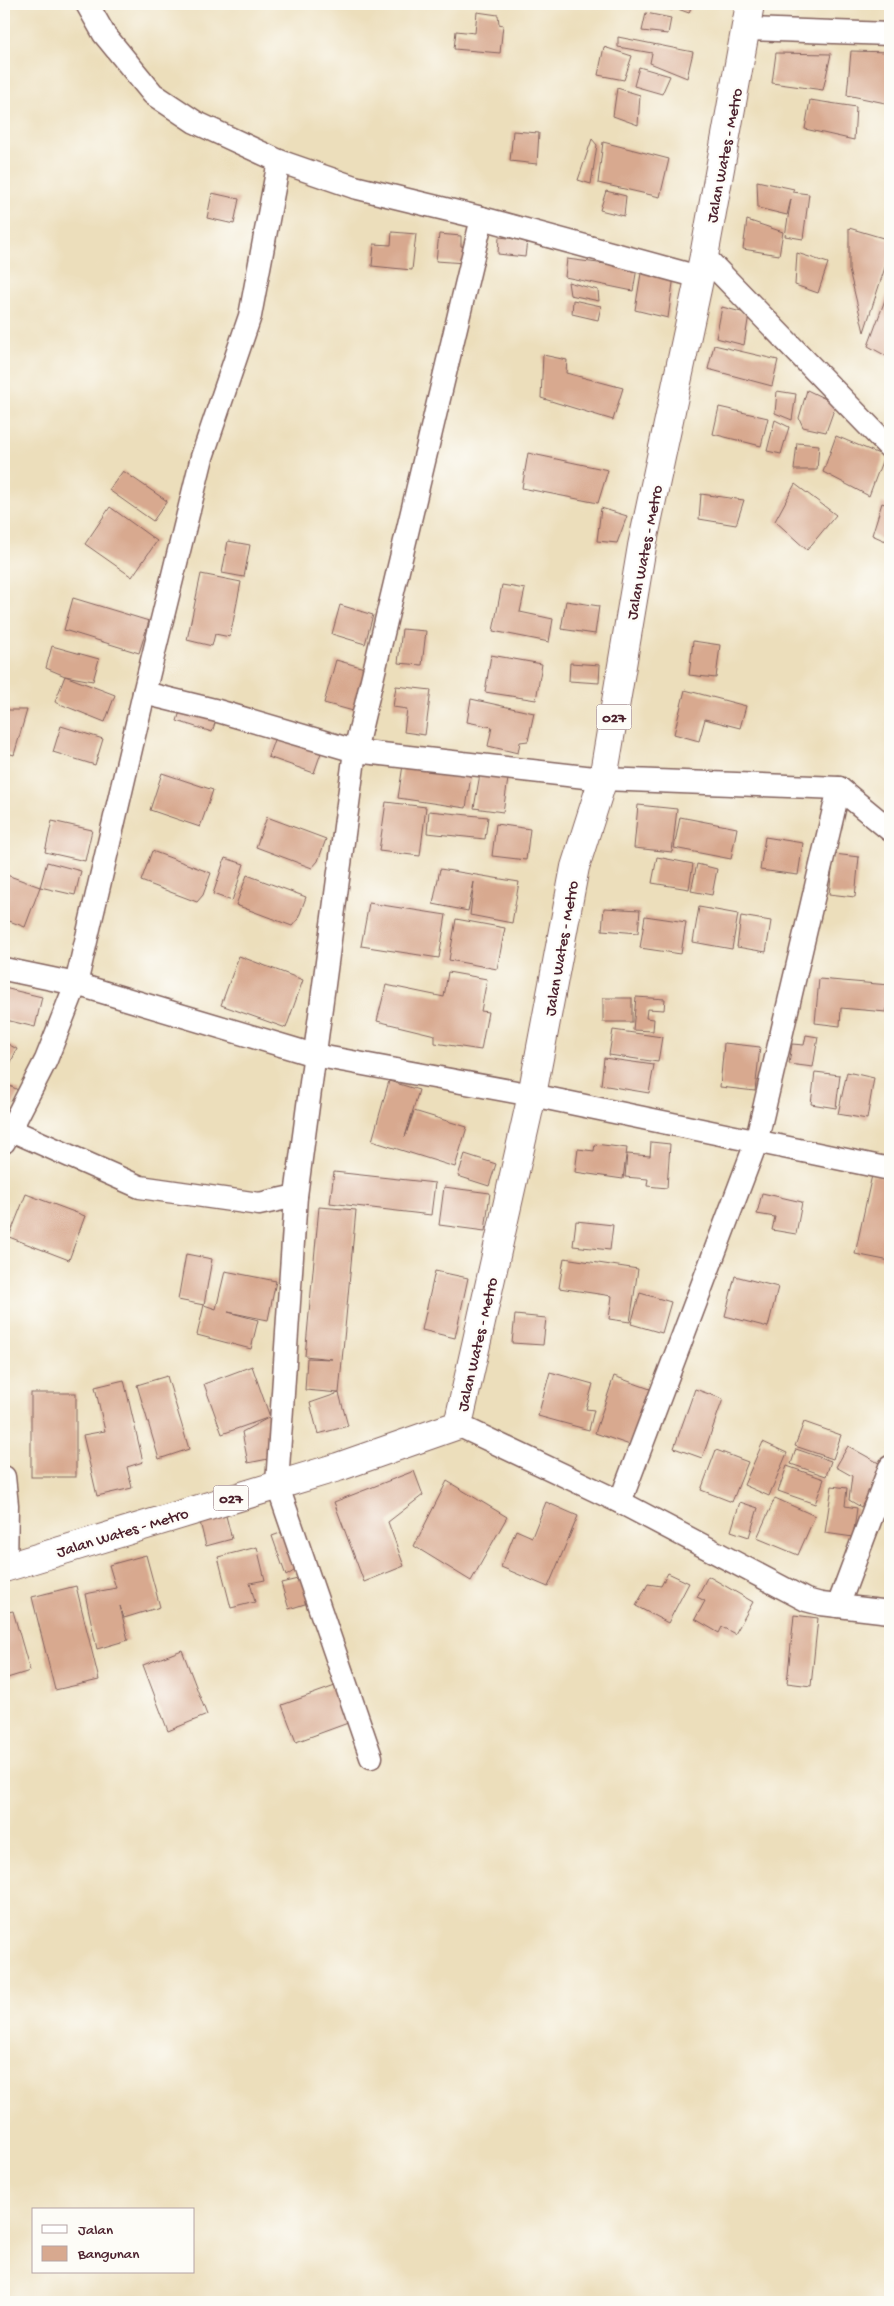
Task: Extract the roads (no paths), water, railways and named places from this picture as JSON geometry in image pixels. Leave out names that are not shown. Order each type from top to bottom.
[{"type":"main road","name":"Jalan Wates - Metro","points":[[5,1568],[338,1467],[458,1425],[532,1095],[575,867],[603,779],[642,546],[702,267],[749,16]]},
{"type":"street","points":[[87,4],[104,34],[153,94],[195,122],[279,161],[354,186],[482,218],[702,267],[890,448]]},
{"type":"street","points":[[749,16],[890,34]]},
{"type":"street","points":[[279,161],[250,316],[202,457],[144,692],[76,984],[46,1060],[8,1136],[140,1187],[259,1204],[296,1196]]},
{"type":"street","points":[[371,1757],[277,1484],[296,1196],[355,751],[482,218]]},
{"type":"street","points":[[144,692],[218,711],[355,751],[603,779],[839,788],[890,830]]},
{"type":"street","points":[[620,1502],[756,1143],[839,788]]},
{"type":"street","points":[[4,969],[76,984],[314,1055],[532,1095],[756,1143],[890,1169]]},
{"type":"street","points":[[458,1425],[620,1502],[806,1600],[821,1604],[890,1612]]},
{"type":"street","points":[[838,1606],[890,1467]]},
{"type":"street","points":[[4,1477],[7,1505],[5,1568]]}]
